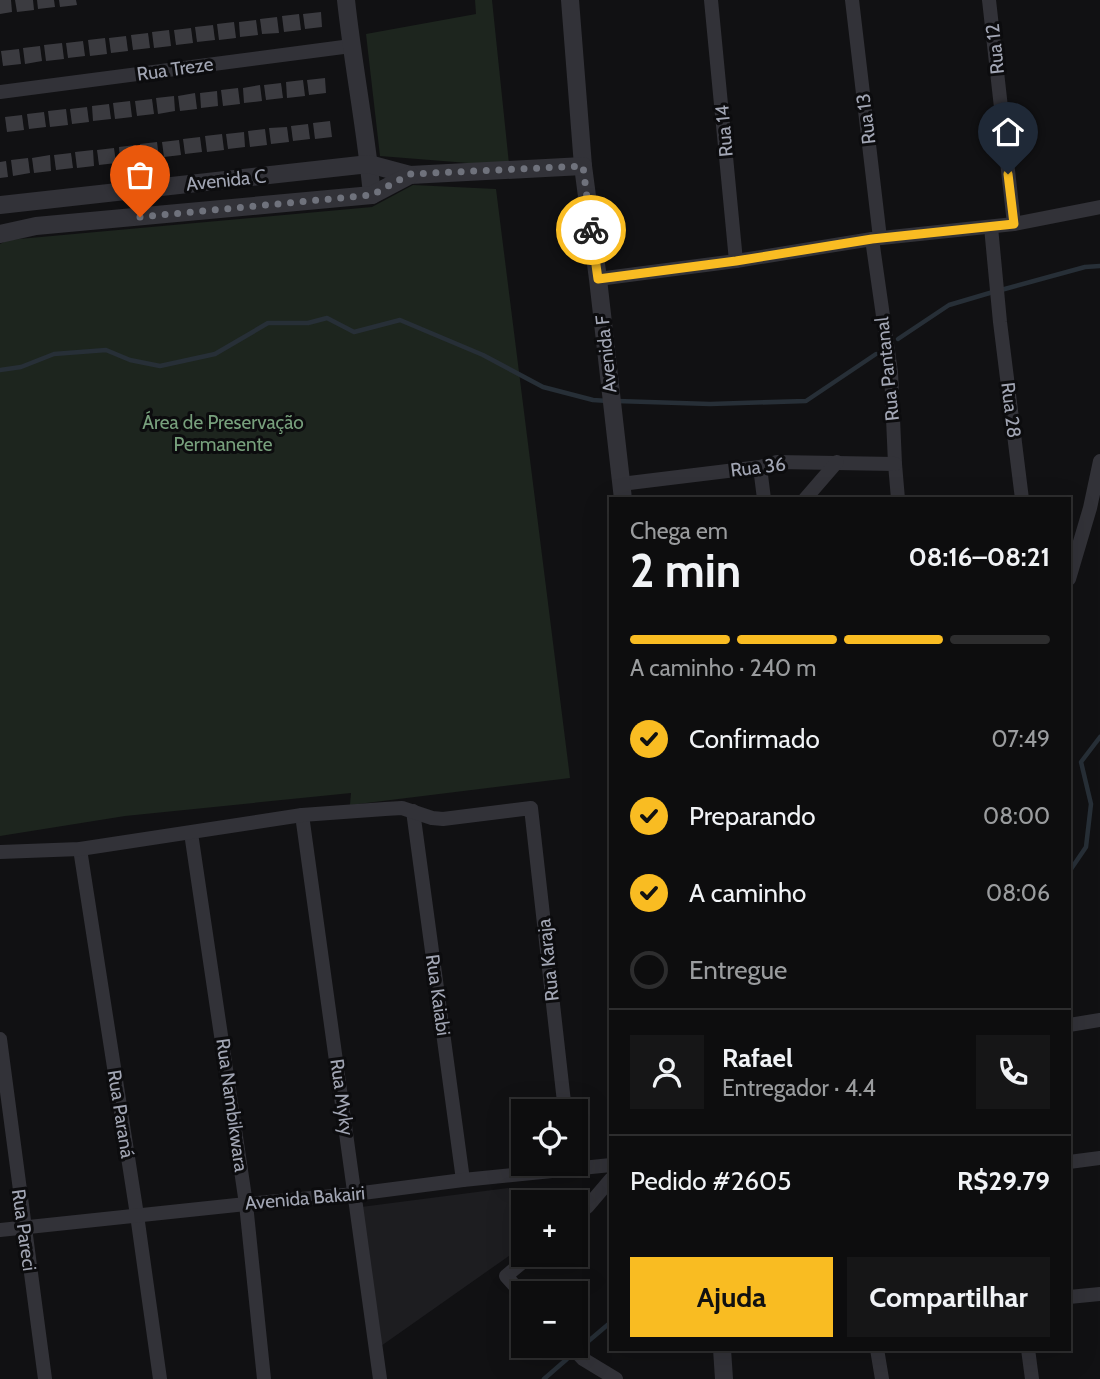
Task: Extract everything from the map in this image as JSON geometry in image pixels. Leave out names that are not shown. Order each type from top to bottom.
[{"type":"street","points":[[346,0],[372,195],[410,174]]},
{"type":"street","name":"Avenida F","points":[[570,0],[583,166],[622,491]]},
{"type":"street","name":"Rua 14","points":[[711,0],[736,261]]},
{"type":"street","name":"Rua 13","points":[[852,0],[876,238]]},
{"type":"street","name":"Rua 12","points":[[989,0],[1014,224]]},
{"type":"street","name":"Rua Treze","points":[[0,92],[351,46]]},
{"type":"street","points":[[369,164],[410,174],[583,166]]},
{"type":"street","name":"Avenida C","points":[[0,205],[369,164]]},
{"type":"street","name":"Avenida C","points":[[0,234],[36,226],[372,195]]},
{"type":"street","points":[[598,279],[736,261],[876,238],[1014,224],[1100,207]]},
{"type":"street","name":"Rua 28","points":[[991,227],[1022,497]]},
{"type":"street","name":"Rua Pantanal","points":[[876,238],[891,372],[898,497]]},
{"type":"street","points":[[1071,572],[1090,508],[1100,461]]},
{"type":"street","points":[[807,497],[837,462]]},
{"type":"street","name":"Rua 36","points":[[622,491],[777,463],[895,464]]},
{"type":"street","points":[[760,467],[764,497]]},
{"type":"street","points":[[0,852],[80,849],[302,816],[402,808],[413,811]]},
{"type":"street","name":"Rua Karaja","points":[[413,811],[443,819],[531,808],[564,1099]]},
{"type":"street","name":"Rua Kaiabi","points":[[413,811],[463,1180]]},
{"type":"street","name":"Rua Myky","points":[[302,816],[380,1379]]},
{"type":"street","name":"Rua Nambikwara","points":[[191,833],[246,1204],[264,1379]]},
{"type":"street","name":"Rua Paraná","points":[[80,849],[160,1379]]},
{"type":"street","points":[[1071,1025],[1100,1020]]},
{"type":"street","name":"Rua Pareci","points":[[0,1039],[45,1379]]},
{"type":"street","points":[[1071,1162],[1100,1158]]},
{"type":"street","name":"Avenida Bakairi","points":[[588,1166],[609,1166]]},
{"type":"street","name":"Avenida Bakairi","points":[[0,1230],[355,1194],[511,1174]]},
{"type":"street","points":[[588,1206],[609,1181]]},
{"type":"street","points":[[511,1282],[506,1276],[517,1267]]},
{"type":"street","points":[[1071,1297],[1100,1294]]},
{"type":"street","points":[[722,1351],[724,1379]]},
{"type":"street","points":[[877,1351],[882,1379]]},
{"type":"street","points":[[1028,1351],[1032,1379]]},
{"type":"street","points":[[582,1358],[616,1379]]},
{"type":"shaded area","points":[[508,1188],[511,1190],[511,1254],[381,1346],[361,1207]]},
{"type":"green space","points":[[475,0],[492,0],[509,164],[380,156],[366,34],[476,14]]},
{"type":"green space","name":"Área de Preservação Permanente","points":[[413,185],[496,189],[570,778],[350,805],[351,793],[125,816],[0,836],[0,244],[8,240],[372,207]]},
{"type":"building","points":[[0,0],[11,0],[12,12],[0,14]]},
{"type":"building","points":[[15,0],[33,0],[34,10],[17,12]]},
{"type":"building","points":[[37,0],[54,0],[55,7],[38,9]]},
{"type":"building","points":[[59,0],[76,0],[77,5],[60,7]]},
{"type":"building","points":[[321,12],[322,27],[305,29],[303,14]]},
{"type":"building","points":[[299,14],[301,30],[284,32],[282,16]]},
{"type":"building","points":[[277,17],[279,33],[262,34],[260,19]]},
{"type":"building","points":[[256,20],[258,35],[240,37],[239,22]]},
{"type":"building","points":[[234,22],[236,38],[219,40],[217,24]]},
{"type":"building","points":[[213,25],[215,40],[197,42],[195,27]]},
{"type":"building","points":[[191,28],[193,43],[176,45],[174,30]]},
{"type":"building","points":[[169,30],[171,46],[154,48],[152,32]]},
{"type":"building","points":[[148,33],[150,48],[133,50],[131,35]]},
{"type":"building","points":[[126,36],[128,51],[111,53],[109,38]]},
{"type":"building","points":[[105,38],[107,54],[90,56],[88,40]]},
{"type":"building","points":[[83,41],[85,56],[68,58],[66,43]]},
{"type":"building","points":[[62,43],[64,59],[46,61],[44,45]]},
{"type":"building","points":[[40,46],[42,61],[25,64],[23,48]]},
{"type":"building","points":[[19,49],[21,64],[3,66],[1,51]]},
{"type":"building","points":[[325,78],[326,93],[309,95],[307,80]]},
{"type":"building","points":[[303,80],[305,96],[287,98],[286,82]]},
{"type":"building","points":[[281,83],[283,98],[266,100],[264,85]]},
{"type":"building","points":[[260,85],[262,101],[244,103],[243,88]]},
{"type":"building","points":[[238,88],[240,104],[223,106],[221,90]]},
{"type":"building","points":[[217,91],[218,106],[201,108],[200,93]]},
{"type":"building","points":[[195,93],[197,109],[180,111],[178,96]]},
{"type":"building","points":[[174,96],[175,111],[158,114],[156,98]]},
{"type":"building","points":[[152,99],[154,114],[137,116],[135,101]]},
{"type":"building","points":[[130,101],[132,117],[115,119],[113,103]]},
{"type":"building","points":[[109,104],[111,119],[93,121],[92,106]]},
{"type":"building","points":[[87,107],[89,122],[72,124],[70,109]]},
{"type":"building","points":[[66,109],[68,125],[50,127],[48,111]]},
{"type":"building","points":[[44,112],[46,127],[29,129],[27,114]]},
{"type":"building","points":[[22,115],[24,130],[7,132],[5,117]]},
{"type":"building","points":[[330,121],[332,137],[315,139],[313,123]]},
{"type":"building","points":[[308,124],[310,139],[293,141],[291,126]]},
{"type":"building","points":[[287,127],[289,142],[271,144],[269,128]]},
{"type":"building","points":[[265,129],[267,145],[250,147],[248,131]]},
{"type":"building","points":[[244,132],[245,147],[228,149],[226,134]]},
{"type":"building","points":[[222,134],[224,150],[207,152],[205,136]]},
{"type":"building","points":[[200,137],[202,152],[185,154],[183,139]]},
{"type":"building","points":[[179,140],[181,155],[164,157],[162,142]]},
{"type":"building","points":[[157,142],[159,158],[142,160],[140,144]]},
{"type":"building","points":[[136,145],[138,160],[120,162],[119,147]]},
{"type":"building","points":[[114,148],[116,163],[99,165],[97,150]]},
{"type":"building","points":[[93,150],[94,166],[77,168],[75,152]]},
{"type":"building","points":[[71,153],[73,168],[56,170],[54,155]]},
{"type":"building","points":[[50,155],[51,171],[34,173],[32,158]]},
{"type":"building","points":[[28,158],[30,173],[13,176],[11,160]]},
{"type":"building","points":[[6,161],[8,177],[0,178],[0,162]]},
{"type":"waterway","points":[[1001,290],[1085,267],[1100,266]]},
{"type":"waterway","points":[[898,339],[949,305],[993,292]]},
{"type":"waterway","points":[[0,370],[21,367],[54,354],[106,350],[130,360],[160,366],[215,354],[268,323],[308,323],[327,318],[354,332],[400,320],[483,355],[543,387],[593,400],[608,401]]},
{"type":"waterway","points":[[617,401],[710,404],[806,401],[876,354]]},
{"type":"waterway","points":[[1071,869],[1086,847],[1091,804],[1081,762],[1100,737]]},
{"type":"waterway","points":[[588,1341],[609,1324]]},
{"type":"waterway","points":[[544,1379],[567,1359]]},
{"type":"way so far","points":[[140,217],[372,195],[410,174],[583,166],[591,230]]},
{"type":"route","points":[[591,230],[598,279],[736,261],[872,239],[1014,224],[1008,174]]}]
